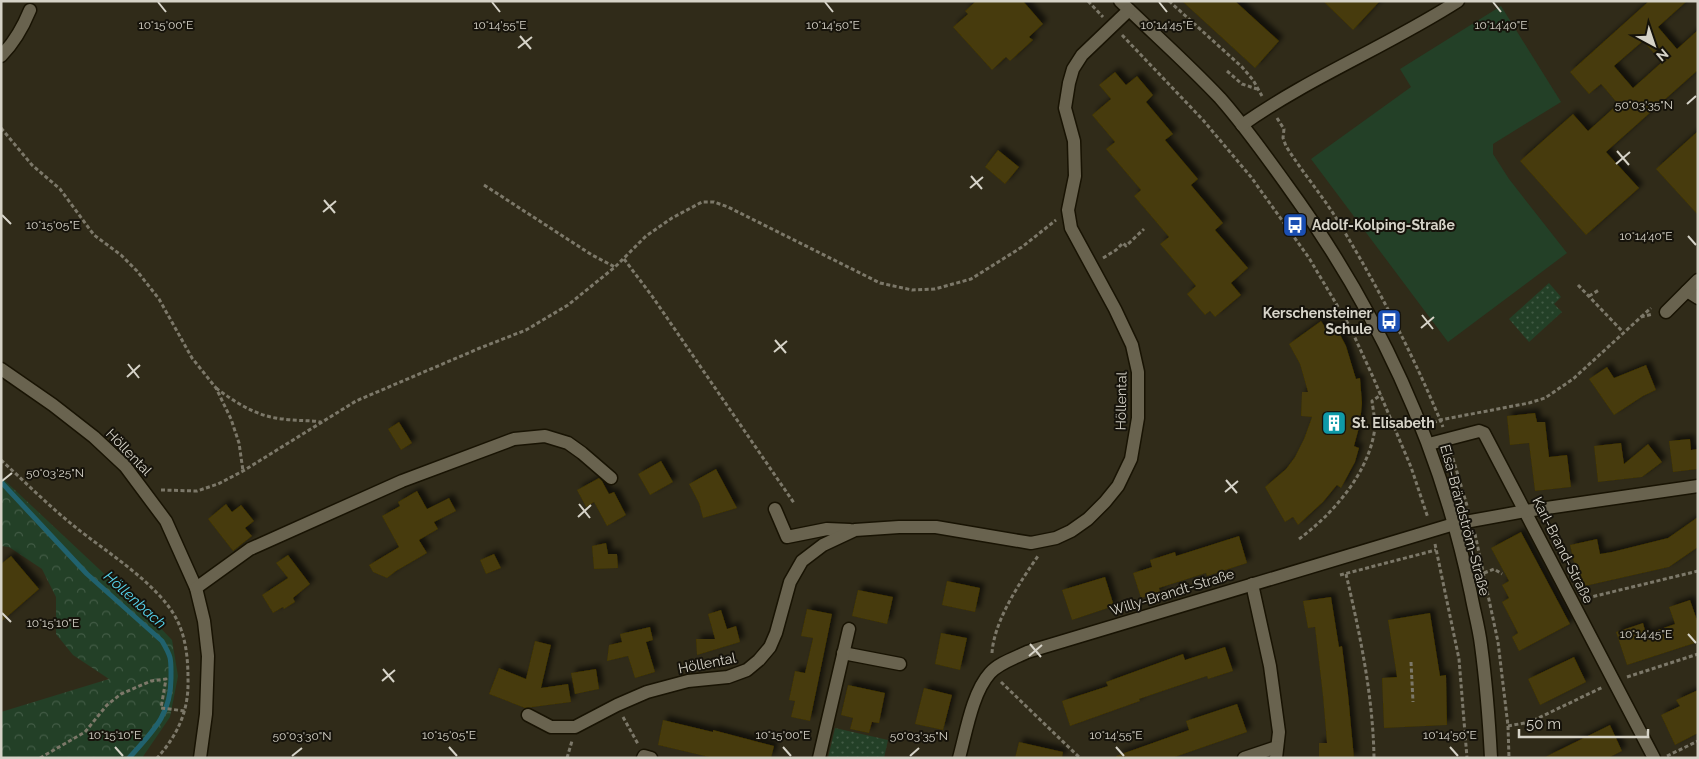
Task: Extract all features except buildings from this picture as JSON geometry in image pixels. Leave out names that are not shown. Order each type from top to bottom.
[{"type":"street","name":"Elsa-Brändström-Straße","points":[[1120,1],[1220,98],[1242,125],[1309,214],[1376,327],[1429,444],[1465,564],[1481,644],[1491,758]]},
{"type":"street","points":[[1242,125],[1296,90],[1389,42],[1441,6],[1458,1]]},
{"type":"street","points":[[1,56],[9,48],[25,23],[30,10]]},
{"type":"street","name":"Höllental","points":[[775,509],[787,538],[827,529],[855,530],[936,527],[1031,543],[1049,540],[1071,531],[1088,519],[1118,486],[1131,459],[1138,418],[1138,372],[1132,345],[1115,309],[1071,228],[1068,210],[1075,176],[1074,141],[1065,108],[1068,83],[1073,69],[1082,55],[1114,27],[1129,10]]},
{"type":"street","points":[[1666,312],[1692,294],[1698,280]]},
{"type":"street","name":"Höllental","points":[[1,369],[53,404],[94,437],[125,466],[166,521],[196,588],[204,621],[208,656],[206,714],[200,758]]},
{"type":"street","name":"Karl-Brand-Straße","points":[[1429,444],[1479,431],[1484,433],[1654,758]]},
{"type":"street","points":[[196,588],[250,549],[402,481],[514,439],[545,436],[568,443],[611,478]]},
{"type":"street","name":"Willy-Brandt-Straße","points":[[990,672],[1027,652],[1454,524],[1526,511],[1698,486]]},
{"type":"street","name":"Höllental","points":[[528,715],[552,727],[575,727],[617,704],[647,692],[688,681],[728,677],[747,670],[770,647],[776,633],[790,582],[802,561],[823,545],[855,530]]},
{"type":"street","points":[[1244,758],[1276,752],[1279,732],[1270,666],[1252,584]]},
{"type":"street","points":[[819,758],[848,628]]},
{"type":"street","points":[[843,653],[900,664]]},
{"type":"street","points":[[959,758],[980,688],[990,672]]},
{"type":"path","points":[[1088,1],[1203,120],[1251,177],[1309,258],[1346,320],[1399,437],[1432,531],[1459,659],[1467,758]]},
{"type":"path","points":[[1227,70],[1242,84],[1257,89]]},
{"type":"path","points":[[1,128],[32,165],[60,189],[94,235],[121,254],[159,299],[192,358],[216,388],[231,419],[239,443],[243,471]]},
{"type":"path","points":[[484,186],[592,255],[615,267]]},
{"type":"path","points":[[144,490],[197,491],[218,484],[243,471],[356,401],[526,330],[568,305],[615,267],[646,236],[672,218],[702,202],[714,202],[728,207],[880,283],[912,290],[934,289],[971,279],[1022,247],[1068,210]]},
{"type":"path","points":[[1116,250],[1123,243],[1126,246],[1144,229]]},
{"type":"path","points":[[624,259],[652,296],[794,503]]},
{"type":"path","points":[[1578,285],[1623,332]]},
{"type":"path","points":[[1589,296],[1599,290]]},
{"type":"path","points":[[1399,437],[1440,420],[1546,398],[1573,379],[1641,317],[1666,312]]},
{"type":"path","points":[[216,388],[231,399],[257,413],[282,419],[304,419],[322,422]]},
{"type":"path","points":[[1299,539],[1327,517],[1347,492],[1362,468],[1372,441],[1375,426],[1372,401],[1381,395]]},
{"type":"path","points":[[1,460],[72,525],[156,592],[168,606],[180,629],[188,662],[189,690],[185,711],[175,735],[157,758]]},
{"type":"path","points":[[1049,540],[1023,578],[1000,620],[992,646],[990,672],[1080,758]]},
{"type":"path","points":[[1484,573],[1494,569],[1502,574]]},
{"type":"path","points":[[1572,601],[1698,571]]},
{"type":"path","points":[[1346,574],[1356,616],[1366,676],[1374,758]]},
{"type":"path","points":[[1508,726],[1530,722],[1614,682],[1698,654]]},
{"type":"path","points":[[1411,662],[1413,702]]},
{"type":"path","points":[[40,758],[85,732],[106,705],[121,694],[151,681],[166,679],[160,708],[185,711]]},
{"type":"path","points":[[617,704],[646,757]]},
{"type":"path","points":[[1662,758],[1698,741]]},
{"type":"green space","points":[[1501,6],[1561,102],[1493,144],[1493,154],[1509,179],[1567,253],[1448,342],[1311,159],[1411,87],[1400,69]]},
{"type":"green space","points":[[1549,283],[1561,297],[1554,304],[1562,312],[1529,342],[1509,319]]},
{"type":"green space","points":[[1,477],[147,614],[172,640],[178,676],[170,717],[142,758],[1,758],[1,712],[109,679],[73,655],[56,634],[56,597],[42,569],[9,547],[1,546]]},
{"type":"green space","points":[[835,728],[888,740],[884,758],[828,758]]},
{"type":"waterway","name":"Höllenbach","points":[[1,482],[87,574],[162,641],[168,651],[171,672],[168,702],[153,731],[129,758]]},
{"type":"place","name":"Adolf-Kolping-Straße","points":[[1295,225]]},
{"type":"place","name":"Kerschensteiner Schule","points":[[1389,321]]},
{"type":"place","name":"St. Elisabeth","points":[[1334,423]]}]
